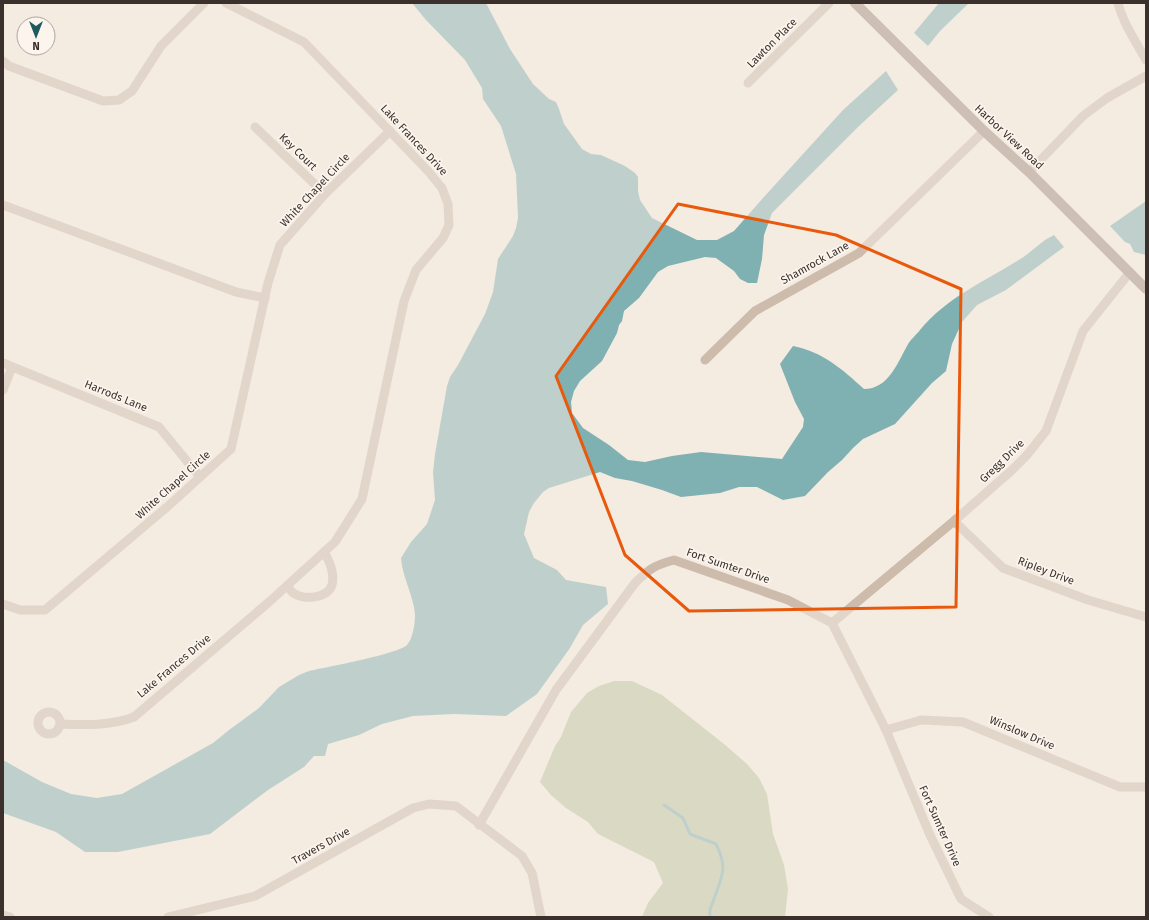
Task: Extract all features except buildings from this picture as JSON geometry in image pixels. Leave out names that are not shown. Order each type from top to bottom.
[{"type":"main road","name":"Harbor View Road","points":[[855,3],[984,131],[1029,172],[1146,289]]},
{"type":"street","points":[[3,61],[9,66],[103,101],[119,100],[132,91],[161,46],[204,3]]},
{"type":"street","name":"Lake Frances Drive","points":[[60,724],[91,726],[122,721],[134,716],[287,586],[335,542],[362,499],[404,301],[416,270],[443,238],[449,225],[448,204],[442,188],[428,171],[304,42],[226,3]]},
{"type":"street","name":"Lawton Place","points":[[748,83],[829,3]]},
{"type":"street","points":[[1118,3],[1120,10],[1146,60]]},
{"type":"street","points":[[1029,172],[1083,116],[1107,98],[1146,76]]},
{"type":"street","name":"Key Court","points":[[255,127],[325,194]]},
{"type":"street","name":"White Chapel Circle","points":[[3,604],[20,610],[45,610],[167,507],[231,448],[265,298],[280,245],[325,194],[390,131]]},
{"type":"street","name":"Shamrock Lane","points":[[705,360],[755,311],[859,253],[984,131]]},
{"type":"street","points":[[3,205],[236,292],[265,298]]},
{"type":"street","name":"Gregg Drive","points":[[832,623],[954,522],[1028,455],[1046,431],[1083,331],[1130,272]]},
{"type":"street","name":"Harrods Lane","points":[[3,363],[159,427],[200,477]]},
{"type":"street","points":[[3,390],[12,367]]},
{"type":"street","name":"Ripley Drive","points":[[954,522],[1003,568],[1088,600],[1146,617]]},
{"type":"street","points":[[287,586],[293,593],[301,596],[311,597],[324,594],[331,587],[333,574],[329,561],[324,552]]},
{"type":"street","name":"Fort Sumter Drive","points":[[480,825],[556,690],[635,583],[647,571],[660,564],[674,560],[788,600],[832,623],[886,730],[930,835],[961,899],[989,917]]},
{"type":"street","name":"Winslow Drive","points":[[886,730],[921,720],[963,722],[1120,787],[1146,788]]},
{"type":"street","name":"Travers Drive","points":[[168,917],[255,896],[413,808],[429,804],[456,806],[480,825]]},
{"type":"street","points":[[480,825],[522,856],[532,873],[541,917]]},
{"type":"street","points":[[3,915],[10,917]]},
{"type":"highlighted area","points":[[678,204],[836,235],[961,289],[960,431],[956,607],[689,611],[625,555],[556,376]]},
{"type":"green space","points":[[614,681],[632,681],[662,695],[724,744],[747,764],[759,778],[767,794],[773,834],[784,865],[788,889],[785,917],[642,917],[648,903],[663,883],[654,862],[598,834],[588,822],[566,808],[551,795],[540,782],[571,712],[587,693],[599,686]]},
{"type":"water","points":[[412,3],[486,3],[510,49],[533,84],[549,99],[556,102],[564,124],[582,149],[591,154],[601,155],[625,166],[635,173],[638,177],[638,191],[640,200],[652,218],[697,240],[717,240],[734,231],[843,110],[886,71],[898,90],[859,126],[772,213],[764,235],[762,259],[757,283],[748,283],[740,279],[734,271],[716,258],[705,257],[668,266],[658,272],[639,298],[624,311],[617,333],[602,361],[580,381],[574,391],[571,402],[572,413],[583,428],[609,445],[628,460],[645,462],[701,452],[782,459],[803,427],[804,419],[795,402],[780,364],[793,346],[814,352],[832,362],[864,389],[872,388],[886,380],[895,368],[911,340],[942,308],[968,290],[1022,258],[1054,235],[1064,247],[1006,290],[977,305],[962,322],[952,344],[946,371],[932,383],[895,424],[863,439],[805,496],[783,500],[757,487],[739,487],[720,493],[681,497],[632,481],[615,478],[600,472],[549,488],[543,492],[529,512],[524,534],[534,558],[557,570],[566,580],[606,587],[608,604],[583,625],[570,648],[537,694],[506,716],[454,714],[413,716],[382,724],[359,735],[328,744],[325,756],[314,756],[304,767],[268,790],[210,834],[118,852],[85,852],[56,832],[3,813],[3,760],[42,782],[71,794],[97,798],[122,794],[213,743],[259,708],[279,687],[299,675],[309,671],[361,660],[401,649],[407,645],[411,639],[415,615],[413,601],[403,572],[401,558],[411,542],[427,524],[435,500],[433,472],[447,386],[450,377],[485,314],[493,292],[498,259],[513,236],[518,218],[516,174],[501,126],[483,99],[482,88],[465,60],[426,20]]},
{"type":"water","points":[[939,3],[969,3],[940,31],[928,46],[914,33]]},
{"type":"water","points":[[1146,201],[1146,255],[1134,252],[1130,244],[1125,242],[1110,226]]},
{"type":"waterway","points":[[664,805],[683,818],[690,834],[716,844],[720,853],[723,867],[721,880],[711,907],[710,917]]}]
